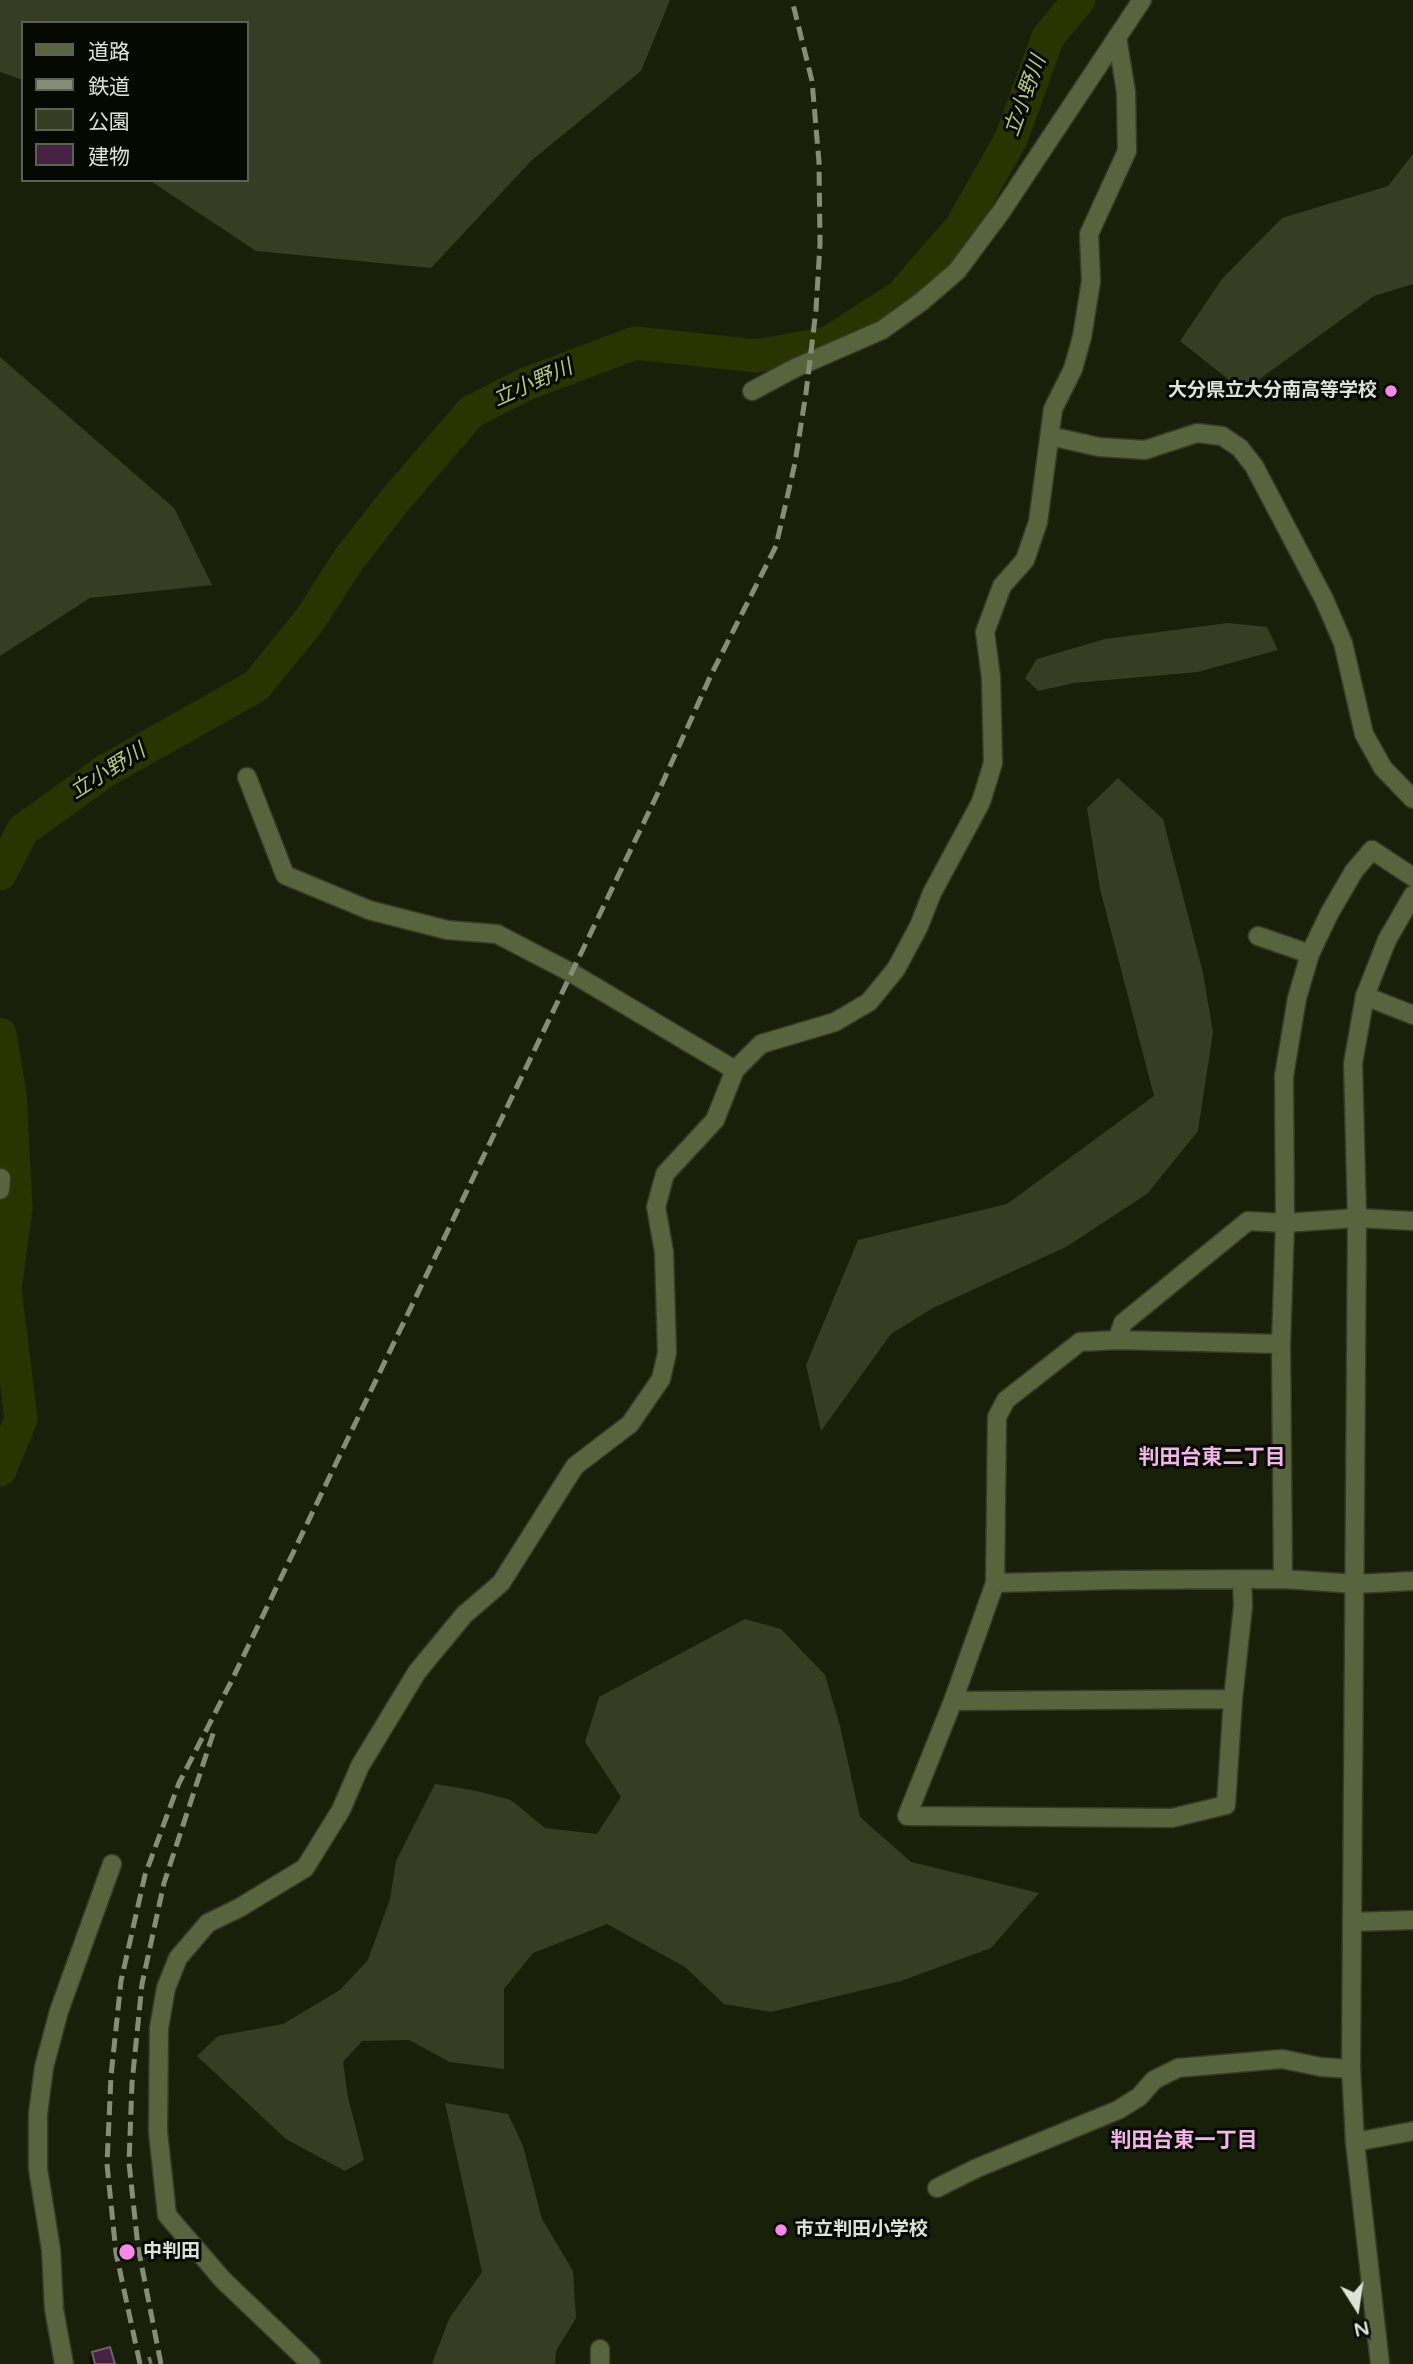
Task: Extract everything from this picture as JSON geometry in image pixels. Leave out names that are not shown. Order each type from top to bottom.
[{"type":"street","points":[[752,391],[794,368],[882,330],[921,302],[957,271],[1001,212],[1142,0]]},
{"type":"street","points":[[311,2364],[223,2280],[167,2215],[158,2132],[159,2028],[166,1988],[178,1958],[208,1923],[239,1908],[305,1868],[341,1810],[360,1766],[417,1672],[464,1615],[501,1583],[575,1466],[630,1424],[661,1379],[667,1353],[665,1265],[656,1207],[665,1174],[715,1120],[735,1070],[761,1044],[835,1022],[869,1002],[896,969],[919,926],[932,893],[981,802],[993,763],[991,678],[985,632],[1002,586],[1025,560],[1038,522],[1053,410],[1073,369],[1082,337],[1091,281],[1090,234],[1127,151],[1126,92],[1118,37]]},
{"type":"street","points":[[1050,436],[1099,447],[1145,450],[1197,433],[1222,436],[1240,447],[1254,466],[1324,599],[1343,643],[1364,734],[1383,768],[1413,799]]},
{"type":"street","points":[[247,777],[285,875],[369,910],[447,930],[497,934],[570,972],[735,1070]]},
{"type":"street","points":[[1283,1579],[1281,1344],[1285,1223],[1284,1076],[1297,998],[1310,954],[1335,904],[1354,872],[1372,850],[1413,877]]},
{"type":"street","points":[[1380,2364],[1354,2142],[1351,2069],[1357,1218],[1353,1063],[1365,996],[1387,940],[1413,895]]},
{"type":"street","points":[[1258,936],[1310,954]]},
{"type":"street","points":[[1365,996],[1413,1015]]},
{"type":"street","points":[[1117,1340],[1123,1323],[1248,1221],[1285,1223],[1357,1218],[1413,1221]]},
{"type":"street","points":[[1242,1580],[1243,1606],[1226,1805],[1172,1818],[907,1816],[953,1701],[995,1583],[997,1417],[1006,1401],[1080,1342],[1117,1340],[1281,1344]]},
{"type":"street","points":[[995,1583],[1283,1579],[1356,1584],[1413,1581]]},
{"type":"street","points":[[953,1701],[1233,1699]]},
{"type":"street","points":[[64,2364],[54,2309],[51,2250],[38,2169],[38,2114],[44,2067],[59,2011],[112,1864]]},
{"type":"street","points":[[1352,1922],[1413,1920]]},
{"type":"street","points":[[937,2188],[977,2168],[1118,2110],[1139,2097],[1154,2080],[1178,2068],[1282,2059],[1321,2067],[1351,2069]]},
{"type":"street","points":[[1354,2142],[1413,2131]]},
{"type":"path","points":[[149,2357],[151,2364]]},
{"type":"green space","points":[[0,0],[670,0],[641,71],[532,160],[431,268],[256,251],[152,182],[248,182],[248,21],[21,21],[21,79],[0,72]]},
{"type":"green space","points":[[1413,154],[1413,284],[1374,296],[1243,391],[1180,341],[1222,279],[1282,218],[1388,186]]},
{"type":"green space","points":[[0,357],[174,508],[212,585],[90,598],[0,656]]},
{"type":"green space","points":[[1228,623],[1267,627],[1278,650],[1198,672],[1074,683],[1038,691],[1025,678],[1037,659],[1105,639]]},
{"type":"green space","points":[[1118,778],[1163,819],[1203,973],[1213,1032],[1198,1131],[1147,1194],[1066,1247],[933,1308],[891,1334],[821,1431],[806,1365],[858,1240],[1007,1204],[1154,1096],[1100,889],[1087,808]]},
{"type":"green space","points":[[745,1619],[781,1629],[825,1675],[840,1726],[860,1817],[911,1862],[1039,1893],[991,1948],[901,1981],[771,2012],[724,2004],[685,1967],[607,1924],[533,1953],[504,1989],[504,2069],[450,2062],[409,2040],[362,2041],[343,2062],[348,2097],[364,2160],[345,2171],[286,2139],[197,2056],[218,2036],[283,2024],[340,1990],[368,1960],[390,1899],[396,1861],[435,1784],[511,1800],[545,1828],[597,1834],[621,1797],[585,1742],[599,1697]]},
{"type":"green space","points":[[445,2103],[508,2114],[523,2146],[542,2219],[573,2271],[576,2318],[556,2351],[555,2364],[432,2364],[449,2319],[482,2272]]},
{"type":"building","points":[[110,2347],[115,2364],[95,2364],[92,2352]]},
{"type":"waterway","name":"立小野川","points":[[0,874],[23,830],[105,771],[256,686],[309,621],[349,559],[396,499],[471,412],[526,384],[635,343],[757,356],[828,343],[901,296],[961,227],[1011,139],[1048,37],[1079,0]]},
{"type":"waterway","name":"立小野川","points":[[0,1034],[10,1093],[16,1208],[5,1289],[21,1419],[0,1470]]},
{"type":"railway","points":[[140,2364],[116,2253],[107,2164],[111,2076],[121,1981],[145,1875],[179,1783],[231,1682],[657,795],[711,675],[776,546],[795,463],[806,393],[816,310],[820,244],[819,162],[812,81],[792,0]]},
{"type":"railway","points":[[161,2364],[138,2247],[129,2163],[132,2083],[142,1984],[164,1883],[214,1731]]},
{"type":"place","name":"大分県立大分南高等学校","points":[[1391,391]]},
{"type":"place","name":"市立判田小学校","points":[[781,2230]]},
{"type":"place","name":"中判田","points":[[127,2252]]},
{"type":"district","name":"判田台東二丁目","points":[[1212,1458]]},
{"type":"district","name":"判田台東一丁目","points":[[1184,2141]]}]
